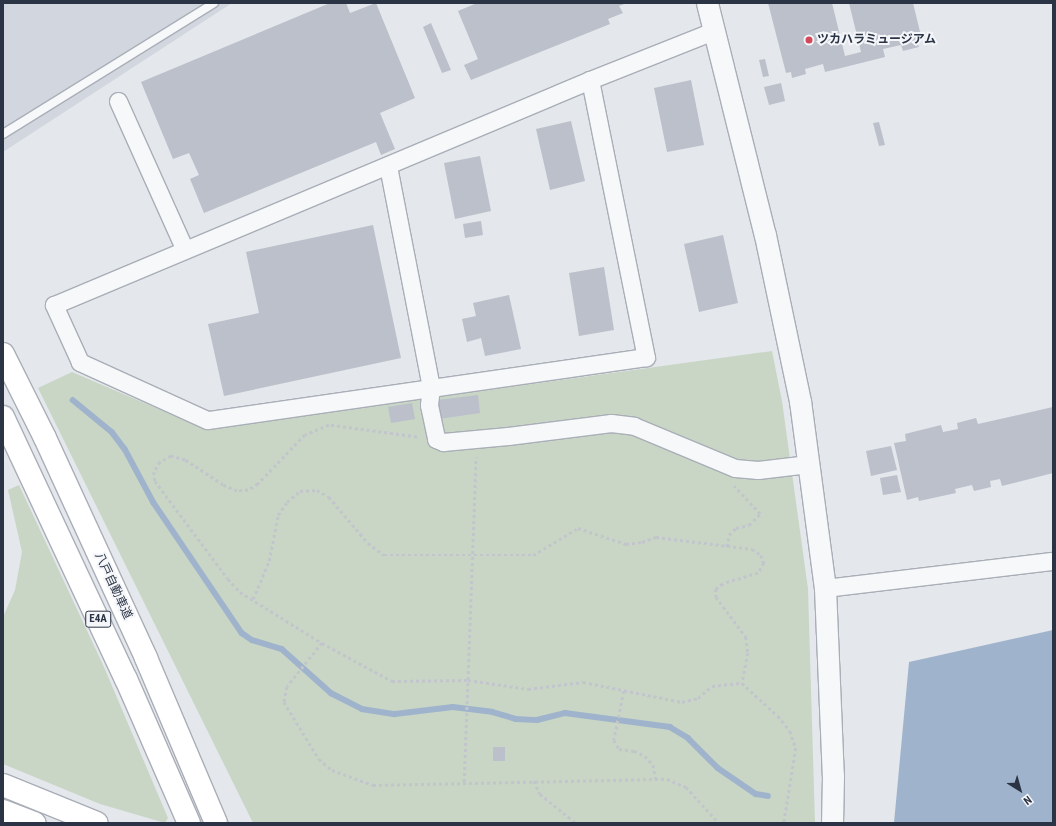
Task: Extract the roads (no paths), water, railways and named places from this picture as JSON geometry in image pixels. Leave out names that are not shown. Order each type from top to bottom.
[{"type":"highway","name":"八戸自動車道","points":[[3,354],[45,438],[146,658],[216,823]]},
{"type":"highway","name":"E4A","points":[[3,418],[126,679],[189,823]]},
{"type":"highway","points":[[146,658],[230,823]]},
{"type":"highway","points":[[3,785],[97,823]]},
{"type":"highway","points":[[3,811],[35,823]]},
{"type":"street","points":[[707,3],[765,235],[800,401],[825,588],[833,776],[832,823]]},
{"type":"street","points":[[590,80],[646,357],[207,420],[80,362],[54,305],[590,80],[713,31]]},
{"type":"street","points":[[118,101],[185,250]]},
{"type":"street","points":[[388,166],[431,388],[429,405],[436,439],[443,442],[611,423],[634,426],[735,468],[758,470],[809,464]]},
{"type":"street","points":[[825,588],[1053,560]]},
{"type":"lane","points":[[3,134],[214,3]]},
{"type":"water","points":[[1053,630],[1053,823],[894,823],[909,662]]},
{"type":"waterway","points":[[73,400],[112,432],[125,449],[154,503],[242,633],[252,640],[282,649],[331,693],[362,709],[395,714],[453,707],[492,712],[516,719],[537,720],[565,713],[670,727],[688,738],[718,768],[756,794],[768,796]]},
{"type":"place","name":"ツカハラミュージアム","points":[[809,40]]}]
